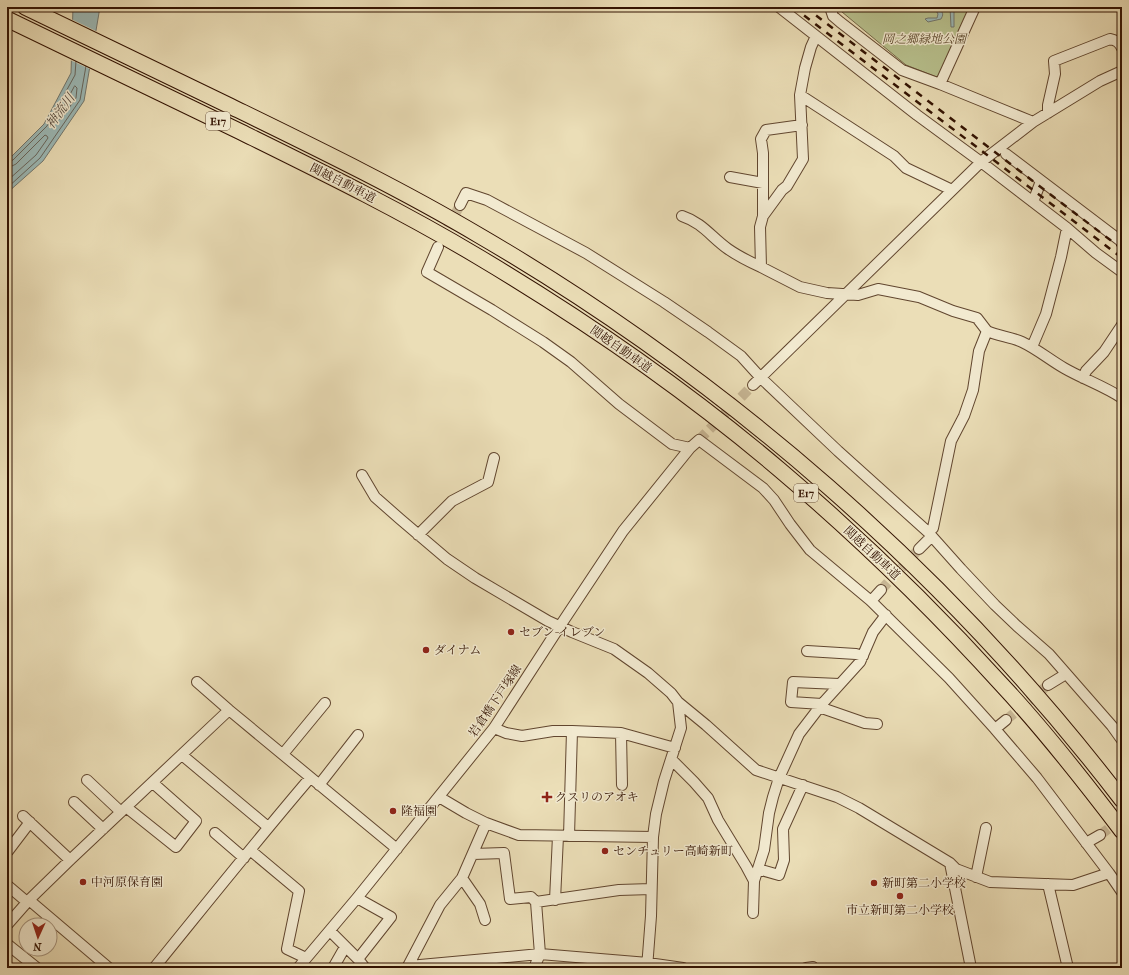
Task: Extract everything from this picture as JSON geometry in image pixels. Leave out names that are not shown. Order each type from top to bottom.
[{"type":"highway","name":"関越自動車道","points":[[25,7],[323,152],[435,211],[526,264],[622,326],[700,382],[745,417],[834,493],[878,533],[974,627],[1061,723],[1122,800]]},
{"type":"highway","name":"関越自動車道","points":[[7,19],[314,168],[427,228],[475,255],[560,308],[610,341],[689,398],[783,473],[865,546],[913,593],[966,646],[1004,687],[1045,734],[1122,831]]},
{"type":"street","points":[[779,7],[1122,272]]},
{"type":"street","points":[[830,7],[833,16],[902,70],[1033,122]]},
{"type":"street","points":[[940,84],[975,7]]},
{"type":"street","points":[[763,216],[787,186],[803,159],[800,95],[805,68],[816,36]]},
{"type":"street","points":[[1048,114],[1048,105],[1055,74],[1054,61],[1110,39],[1116,40],[1120,43],[1122,48]]},
{"type":"street","points":[[753,385],[981,162],[1033,122],[1100,81],[1122,71]]},
{"type":"street","points":[[800,95],[894,156],[906,168],[952,190]]},
{"type":"street","points":[[761,267],[760,227],[763,216],[763,153],[761,139],[766,130],[802,125]]},
{"type":"street","points":[[1006,154],[1122,242]]},
{"type":"street","points":[[730,178],[763,183]]},
{"type":"street","points":[[1033,202],[1041,181]]},
{"type":"street","points":[[460,205],[466,193],[487,200],[586,253],[664,302],[741,356],[760,377],[838,451],[930,535],[995,605],[1049,654],[1112,726],[1122,740]]},
{"type":"street","points":[[682,216],[692,219],[728,250],[800,287],[827,293],[858,295],[878,289],[919,297],[953,311],[977,318],[986,331],[1020,341],[1065,368],[1122,398]]},
{"type":"street","points":[[1032,347],[1046,314],[1067,228]]},
{"type":"street","points":[[438,247],[427,272],[543,342],[571,362],[619,404],[672,444],[690,448]]},
{"type":"street","points":[[1083,378],[1086,371],[1104,352],[1122,325]]},
{"type":"street","points":[[919,549],[930,535],[933,528],[951,441],[964,416],[973,390],[979,351],[986,331]]},
{"type":"street","name":"岩倉橋下戸塚線","points":[[298,968],[357,898],[494,728],[623,530],[690,448],[699,440],[763,488],[774,500],[810,550],[871,601]]},
{"type":"street","points":[[418,535],[452,501],[488,482],[494,458]]},
{"type":"street","points":[[362,475],[375,496],[447,559],[475,578],[548,621],[619,652],[653,676],[678,702],[756,770],[842,799],[950,863],[956,869],[990,882],[1073,885],[1109,873]]},
{"type":"street","points":[[881,590],[871,601],[949,678],[995,729],[1037,778],[1122,892]]},
{"type":"street","points":[[753,913],[754,882],[764,850],[769,813],[779,778],[799,734],[820,706],[860,662],[873,632],[886,615]]},
{"type":"street","points":[[807,651],[856,654],[863,656]]},
{"type":"street","points":[[1048,686],[1066,674]]},
{"type":"street","points":[[197,682],[310,778],[397,849]]},
{"type":"street","points":[[839,684],[793,682],[791,702],[820,706],[865,723],[876,724]]},
{"type":"street","points":[[648,966],[653,837],[656,814],[681,728],[678,702]]},
{"type":"street","points":[[283,754],[324,704]]},
{"type":"street","points":[[8,920],[229,710]]},
{"type":"street","points":[[995,729],[1006,720]]},
{"type":"street","points":[[494,728],[506,734],[522,736],[552,731],[621,733],[675,748]]},
{"type":"street","points":[[569,836],[572,731]]},
{"type":"street","points":[[621,733],[622,785]]},
{"type":"street","points":[[319,785],[358,736]]},
{"type":"street","points":[[182,755],[268,827]]},
{"type":"street","points":[[671,759],[708,798],[718,820],[754,882]]},
{"type":"street","points":[[154,968],[268,827],[310,778]]},
{"type":"street","points":[[87,780],[176,847],[196,821],[153,783]]},
{"type":"street","points":[[758,869],[779,875],[784,860],[783,829],[803,786]]},
{"type":"street","points":[[439,797],[486,823],[519,835],[653,837]]},
{"type":"street","points":[[74,802],[103,829]]},
{"type":"street","points":[[8,851],[26,819],[70,860]]},
{"type":"street","points":[[486,823],[462,878],[440,905],[408,967],[448,966],[540,954],[648,966],[683,968]]},
{"type":"street","points":[[976,877],[986,828]]},
{"type":"street","points":[[215,833],[300,891],[287,948],[306,958]]},
{"type":"street","points":[[1086,844],[1100,835]]},
{"type":"street","points":[[555,900],[558,836]]},
{"type":"street","points":[[473,854],[504,853],[510,899],[532,897],[536,902],[540,954],[534,968]]},
{"type":"street","points":[[950,863],[971,968]]},
{"type":"street","points":[[462,878],[480,904],[485,920]]},
{"type":"street","points":[[1048,884],[1068,968]]},
{"type":"street","points":[[7,885],[109,968]]},
{"type":"street","points":[[536,902],[619,890],[651,889]]},
{"type":"street","points":[[357,898],[391,917],[358,959]]},
{"type":"street","points":[[330,931],[365,968]]},
{"type":"street","points":[[7,944],[37,968]]},
{"type":"street","points":[[333,968],[345,947]]},
{"type":"street","points":[[806,968],[813,968]]},
{"type":"green space","name":"岡之郷緑地公園","points":[[836,7],[972,7],[939,78],[906,65]]},
{"type":"water","name":"神流川","points":[[73,7],[100,7],[84,101],[43,161],[7,193],[7,159],[11,157],[44,124],[71,73]]},
{"type":"water","points":[[934,7],[939,7],[943,14],[942,17],[941,19],[928,22],[925,19],[937,18],[938,14]]},
{"type":"water","points":[[950,7],[954,7],[954,27],[951,27]]},
{"type":"pier","points":[[71,19],[98,32],[92,70],[70,60]]},
{"type":"tunnel","points":[[441,241],[460,205]]},
{"type":"tunnel","points":[[699,440],[753,385]]},
{"type":"tunnel","points":[[881,590],[919,549]]},
{"type":"tunnel","points":[[1006,720],[1048,685]]},
{"type":"tunnel","points":[[1100,835],[1120,820]]},
{"type":"railway","points":[[793,7],[1122,258]]},
{"type":"railway","points":[[805,7],[1122,249]]},
{"type":"place","name":"セブン-イレブン","points":[[511,632]]},
{"type":"place","name":"ダイナム","points":[[426,650]]},
{"type":"place","name":"クスリのアオキ","points":[[547,797]]},
{"type":"place","name":"隆福園","points":[[393,811]]},
{"type":"place","name":"センチュリー高崎新町","points":[[605,851]]},
{"type":"place","name":"中河原保育園","points":[[83,882]]},
{"type":"place","name":"新町第二小学校","points":[[874,883]]},
{"type":"place","name":"市立新町第二小学校","points":[[900,896]]}]
